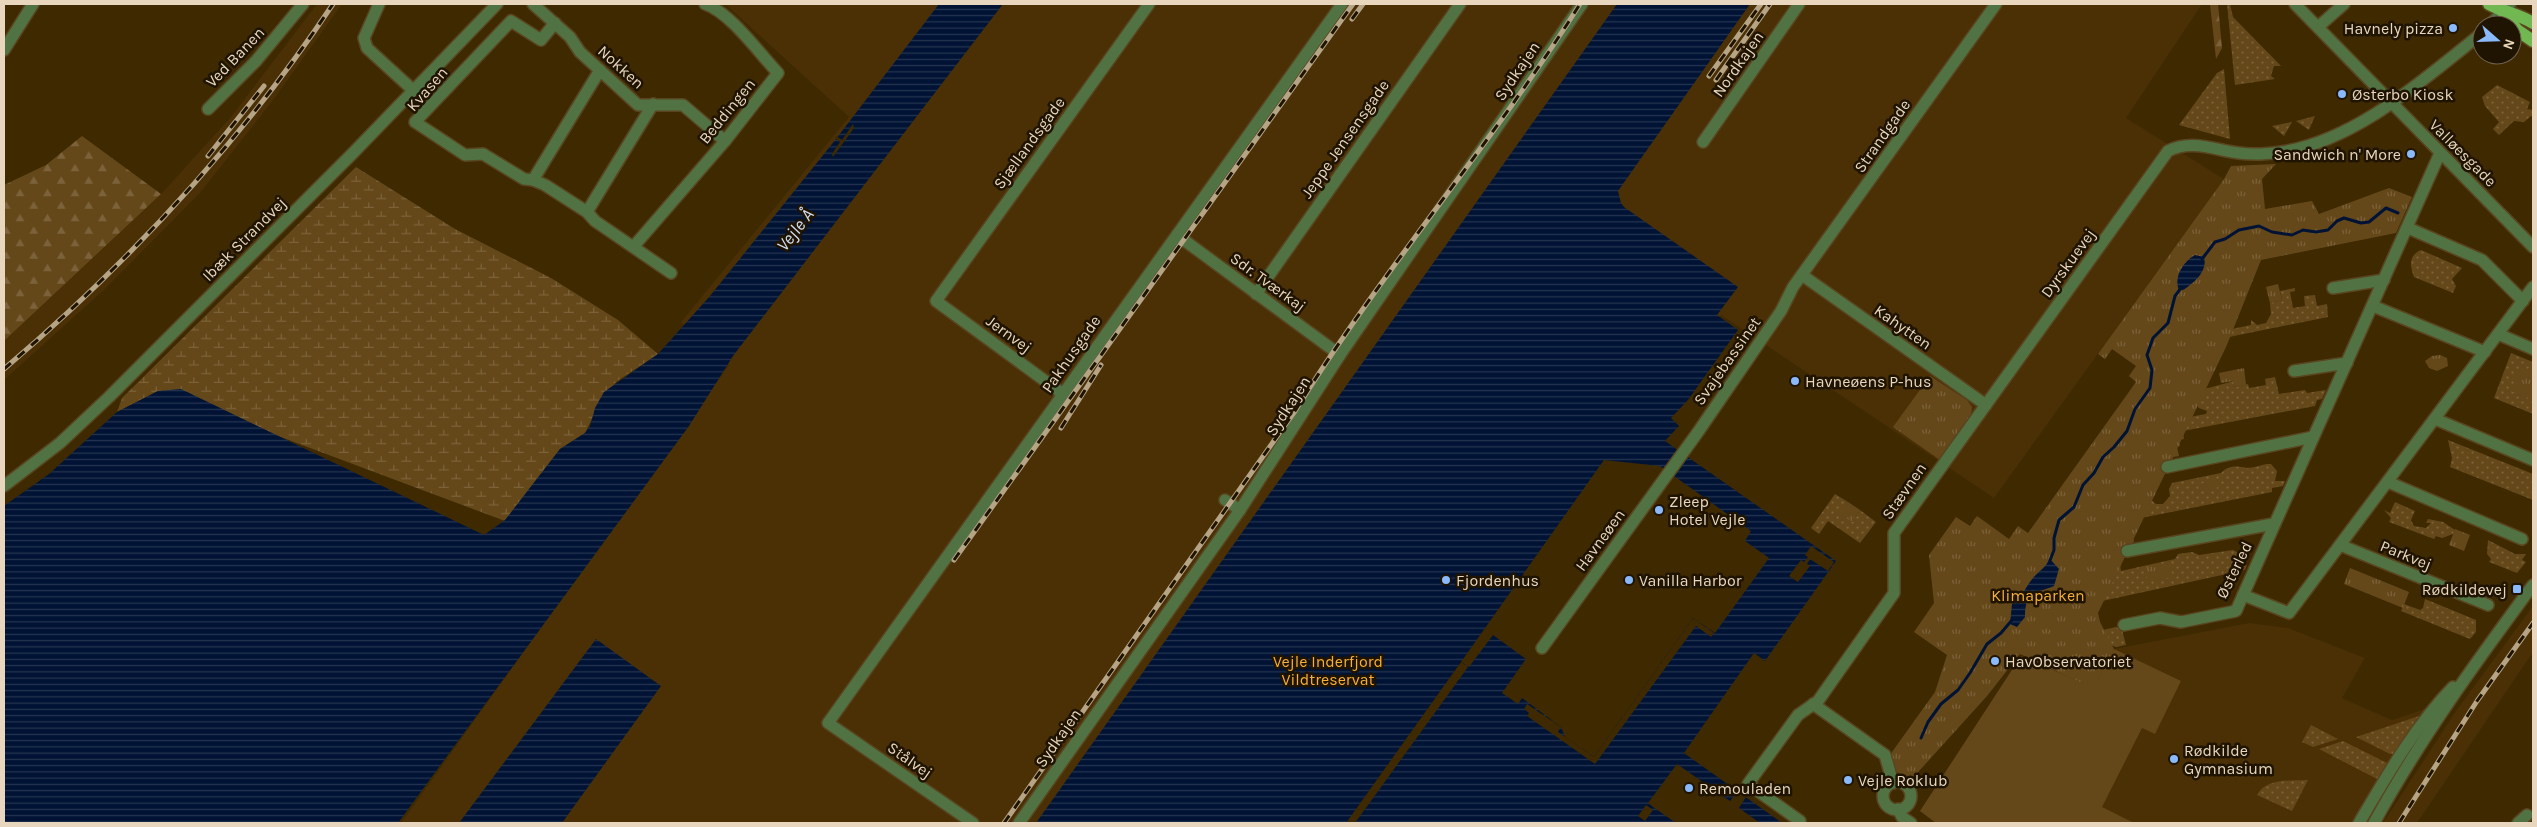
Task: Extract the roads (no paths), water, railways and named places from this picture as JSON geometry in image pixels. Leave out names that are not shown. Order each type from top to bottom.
[{"type":"main road","points":[[2489,4],[2507,8],[2533,23]]},
{"type":"main road","points":[[2507,8],[2516,30],[2533,41]]},
{"type":"street","points":[[4,50],[33,4]]},
{"type":"street","name":"Ved Banen","points":[[208,109],[256,60],[303,4]]},
{"type":"street","points":[[379,4],[364,38],[367,48],[414,91]]},
{"type":"street","name":"Ibæk Strandvej","points":[[4,486],[42,458],[79,426],[414,91],[496,4]]},
{"type":"street","name":"Nokken","points":[[533,4],[570,37],[580,52],[638,105],[683,105],[725,141]]},
{"type":"street","name":"Beddingen","points":[[634,246],[725,141],[778,73],[751,45],[747,37],[716,7],[705,4]]},
{"type":"street","name":"Sjællandsgade","points":[[936,301],[1148,4]]},
{"type":"street","name":"Pakhusgade","points":[[828,723],[1342,4]]},
{"type":"street","name":"Jeppe Jensensgade","points":[[1256,294],[1460,4]]},
{"type":"street","name":"Sydkajen","points":[[1019,823],[1240,510],[1340,355],[1582,4]]},
{"type":"street","name":"Nordkajen","points":[[1703,142],[1799,4]]},
{"type":"street","name":"Strandgade","points":[[1793,288],[1996,4]]},
{"type":"street","name":"Valløesgade","points":[[2295,4],[2440,153],[2530,238]]},
{"type":"street","points":[[2318,27],[2344,4]]},
{"type":"street","name":"Kvasen","points":[[555,23],[541,40],[511,21],[415,122],[465,155],[483,154],[524,179],[533,180],[587,212],[595,221],[671,273]]},
{"type":"street","points":[[2391,102],[2472,40]]},
{"type":"street","points":[[533,180],[600,70]]},
{"type":"street","name":"Dyrskuevej","points":[[1986,405],[2168,150],[2180,144],[2247,154],[2280,152],[2310,145],[2344,132],[2391,102]]},
{"type":"street","points":[[587,212],[653,104]]},
{"type":"street","name":"Østerled","points":[[2124,625],[2160,618],[2181,622],[2236,611],[2273,524],[2348,363],[2440,153]]},
{"type":"street","points":[[2408,228],[2482,260],[2523,301]]},
{"type":"street","name":"Sdr. Tværkaj","points":[[1177,235],[1340,355]]},
{"type":"street","name":"Kahytten","points":[[1802,275],[1986,405]]},
{"type":"street","points":[[2332,288],[2384,280]]},
{"type":"street","points":[[2242,595],[2289,613],[2533,287]]},
{"type":"street","name":"Svajebassinet","points":[[1684,451],[1758,345],[1793,288]]},
{"type":"street","name":"Jernvej","points":[[936,301],[1063,394]]},
{"type":"street","points":[[2373,306],[2485,352]]},
{"type":"street","points":[[2498,334],[2533,348]]},
{"type":"street","points":[[2294,371],[2348,363]]},
{"type":"street","name":"Stævnen","points":[[1800,821],[1748,784],[1798,715],[1813,704],[1894,593],[1894,533],[1986,405]]},
{"type":"street","points":[[2435,419],[2533,460]]},
{"type":"street","points":[[2167,467],[2313,437]]},
{"type":"street","name":"Havneøen","points":[[1542,648],[1684,451]]},
{"type":"street","points":[[2388,482],[2522,539]]},
{"type":"street","points":[[1225,500],[1240,510]]},
{"type":"street","name":"Østerled","points":[[2127,551],[2273,524]]},
{"type":"street","name":"Parkvej","points":[[2340,545],[2488,605]]},
{"type":"street","points":[[2374,823],[2403,773],[2468,672],[2533,585]]},
{"type":"street","points":[[2358,823],[2435,707],[2468,672]]},
{"type":"street","points":[[1813,704],[1885,755],[1892,783]]},
{"type":"street","name":"Stålvej","points":[[828,723],[973,823]]},
{"type":"street","points":[[1898,810],[1908,804],[1910,794],[1905,785],[1892,783],[1886,788],[1883,798],[1888,807],[1898,810],[1902,817],[1911,823]]},
{"type":"water","name":"Vejle Å","points":[[939,4],[1003,4],[733,356],[689,426],[398,823],[4,823],[4,506],[49,474],[117,412],[158,391],[181,389],[484,535],[505,520],[560,449],[585,433],[590,426],[595,408],[604,392],[658,354],[710,296],[836,139]]},
{"type":"water","name":"Vejle Inderfjord Vildtreservat","points":[[1617,4],[1750,4],[1618,191],[1624,207],[1738,287],[1717,315],[1738,330],[1688,400],[1671,418],[1679,426],[1665,441],[1836,561],[1765,661],[1754,653],[1684,753],[1782,823],[1036,823]],"holes":[[[1604,460],[1660,466],[1751,531],[1745,541],[1769,558],[1715,633],[1693,618],[1594,757],[1565,737],[1561,727],[1522,698],[1518,704],[1502,693],[1526,659],[1493,635],[1469,667],[1461,662]]]},
{"type":"water","points":[[2195,255],[2204,257],[2205,262],[2202,272],[2191,284],[2183,290],[2179,290],[2177,280],[2181,270],[2187,261]]},
{"type":"water","points":[[2050,559],[2059,569],[2054,586],[2032,595],[2025,609],[2025,617],[2017,627],[2010,624],[2012,604],[2019,599],[2033,578]]},
{"type":"water","points":[[596,639],[661,686],[562,823],[459,823]]},
{"type":"waterway","points":[[2202,259],[2215,242],[2225,239],[2239,230],[2259,226],[2272,232],[2292,235],[2303,230],[2316,232],[2328,230],[2337,221],[2344,218],[2361,223],[2369,222],[2386,208],[2398,213]]},
{"type":"waterway","points":[[2049,563],[2054,550],[2054,538],[2059,520],[2074,507],[2083,485],[2094,473],[2103,457],[2127,431],[2135,409],[2150,388],[2152,370],[2147,355],[2153,338],[2168,323],[2175,296],[2181,288]]},
{"type":"waterway","points":[[1921,738],[1928,722],[1941,704],[1958,690],[1987,644],[2001,633],[2012,620]]},
{"type":"railway","points":[[4,369],[95,286],[181,198],[261,104],[333,4]]},
{"type":"railway","points":[[954,560],[1353,4]]},
{"type":"railway","points":[[1352,19],[1363,4]]},
{"type":"railway","points":[[1004,823],[1295,411],[1400,257],[1511,107],[1580,4]]},
{"type":"railway","points":[[1709,76],[1761,4]]},
{"type":"railway","points":[[1716,80],[1770,4]]},
{"type":"railway","points":[[208,156],[264,86]]},
{"type":"railway","points":[[1061,428],[1101,365]]},
{"type":"railway","points":[[2399,823],[2477,701],[2533,623]]},
{"type":"place","name":"Havnely pizza","points":[[2453,28]]},
{"type":"place","name":"Østerbo Kiosk","points":[[2342,94]]},
{"type":"place","name":"Sandwich n' More","points":[[2411,154]]},
{"type":"place","name":"Havneøens P-hus","points":[[1795,381]]},
{"type":"place","name":"Zleep Hotel Vejle","points":[[1659,510]]},
{"type":"place","name":"Fjordenhus","points":[[1446,580]]},
{"type":"place","name":"Vanilla Harbor","points":[[1629,580]]},
{"type":"place","name":"Rødkildevej","points":[[2517,589]]},
{"type":"place","name":"HavObservatoriet","points":[[1995,661]]},
{"type":"place","name":"Rødkilde Gymnasium","points":[[2174,759]]},
{"type":"place","name":"Vejle Roklub","points":[[1848,780]]},
{"type":"place","name":"Remouladen","points":[[1689,788]]},
{"type":"park label","name":"Klimaparken","points":[[2038,595]]}]
